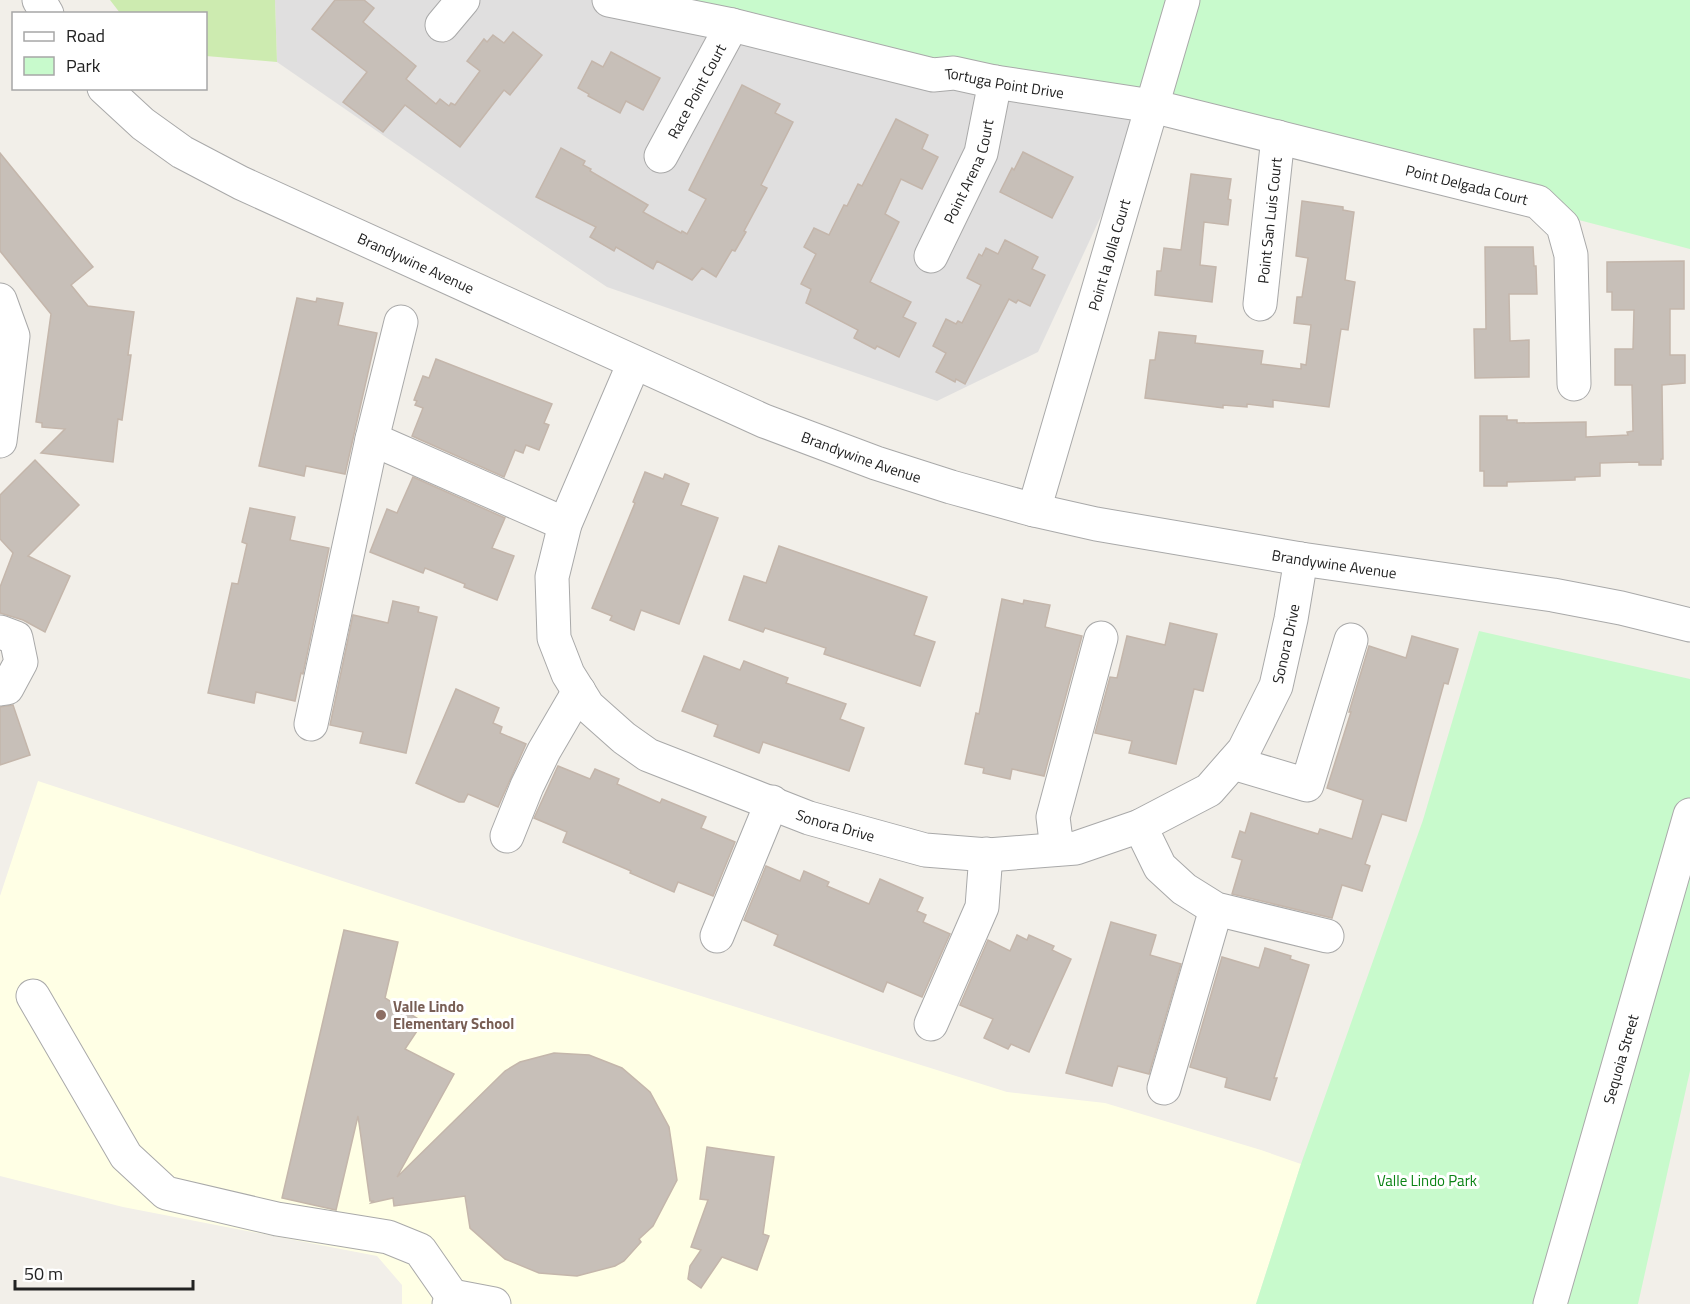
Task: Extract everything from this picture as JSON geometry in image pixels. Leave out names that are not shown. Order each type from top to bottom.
[{"type":"street","points":[[442,25],[463,0]]},
{"type":"street","name":"Tortuga Point Drive","points":[[609,0],[732,25],[933,75],[954,73],[995,82],[1152,106],[1278,137]]},
{"type":"street","name":"Point la Jolla Court","points":[[1034,510],[1183,0]]},
{"type":"street","name":"Race Point Court","points":[[661,156],[732,25]]},
{"type":"street","name":"Point Arena Court","points":[[931,256],[981,153],[995,82]]},
{"type":"street","name":"Brandywine Avenue","points":[[106,90],[143,124],[182,152],[241,183],[765,421],[876,463],[1034,510],[1096,524],[1301,559],[1553,596],[1622,608],[1690,625]]},
{"type":"street","name":"Point San Luis Court","points":[[1260,304],[1278,137]]},
{"type":"street","name":"Point Delgada Court","points":[[1278,137],[1538,202],[1563,226],[1571,255],[1574,384]]},
{"type":"street","points":[[0,300],[13,336],[0,441]]},
{"type":"street","points":[[311,724],[372,439],[401,322]]},
{"type":"street","name":"Sonora Drive","points":[[634,363],[565,524],[552,577],[554,638],[568,674],[588,706],[624,738],[648,755],[809,818],[925,850],[986,854],[1076,848],[1140,826],[1209,790],[1244,750],[1276,686],[1292,619],[1301,559]]},
{"type":"street","points":[[372,439],[565,524]]},
{"type":"street","points":[[0,632],[16,638],[21,662],[7,688],[0,689]]},
{"type":"street","points":[[1057,849],[1053,816],[1101,638]]},
{"type":"street","points":[[1233,763],[1307,785],[1351,640]]},
{"type":"street","points":[[507,836],[539,759],[579,691]]},
{"type":"street","points":[[717,936],[772,802]]},
{"type":"street","name":"Sequoia Street","points":[[1550,1304],[1690,815]]},
{"type":"street","points":[[1140,826],[1160,867],[1184,890],[1216,909],[1327,936]]},
{"type":"street","points":[[932,1024],[982,907],[986,854]]},
{"type":"street","points":[[1164,1088],[1216,909]]},
{"type":"street","points":[[33,996],[126,1156],[166,1193],[277,1219],[388,1236],[420,1250],[451,1300],[494,1304]]},
{"type":"shaded area","points":[[275,0],[657,0],[1152,106],[1038,352],[937,401],[607,287],[277,62]]},
{"type":"shaded area","name":"Valle Lindo Elementary School","points":[[38,781],[519,939],[1007,1092],[1105,1103],[1301,1164],[1256,1304],[402,1304],[402,1285],[377,1256],[123,1207],[0,1176],[0,896]]},
{"type":"green space","points":[[110,0],[275,0],[277,62],[207,56],[207,12],[119,12]]},
{"type":"green space","points":[[657,0],[1690,0],[1690,249],[1552,213]]},
{"type":"green space","name":"Valle Lindo Park","points":[[1479,631],[1690,679],[1690,1071],[1638,1304],[1256,1304],[1301,1164],[1423,820]]},
{"type":"building","points":[[335,0],[364,0],[374,8],[363,22],[416,66],[406,79],[436,104],[440,99],[449,106],[451,103],[455,105],[480,71],[467,61],[484,39],[487,42],[493,35],[504,43],[513,32],[542,55],[510,95],[504,90],[460,147],[405,105],[383,132],[343,102],[367,72],[312,29]]},
{"type":"building","points":[[611,52],[660,78],[643,110],[626,101],[620,113],[578,88],[592,61],[603,67]]},
{"type":"building","points":[[742,85],[780,104],[775,113],[793,122],[761,185],[767,188],[744,231],[746,232],[716,277],[702,268],[692,280],[657,261],[653,269],[616,247],[614,251],[590,237],[596,227],[536,197],[561,148],[585,161],[583,165],[591,169],[590,171],[648,205],[643,212],[687,234],[706,199],[689,190]]},
{"type":"building","points":[[896,119],[928,135],[922,149],[938,157],[922,189],[901,179],[885,214],[899,222],[870,282],[911,302],[903,317],[916,323],[899,357],[877,346],[875,349],[854,338],[858,330],[806,303],[811,289],[801,284],[816,254],[804,247],[814,228],[829,235],[858,184],[862,186]]},
{"type":"building","points":[[1023,152],[1073,177],[1052,218],[1000,192]]},
{"type":"building","points":[[0,153],[93,267],[71,285],[88,306],[134,312],[122,420],[118,419],[113,462],[41,453],[65,429],[42,427],[42,423],[36,422],[51,314],[0,251]]},
{"type":"building","points":[[1191,174],[1231,179],[1228,225],[1204,222],[1200,265],[1216,267],[1212,302],[1155,295],[1157,271],[1161,271],[1164,248],[1181,250]]},
{"type":"building","points":[[1302,201],[1343,207],[1343,210],[1354,212],[1345,280],[1355,282],[1348,330],[1341,329],[1329,407],[1273,400],[1273,407],[1247,404],[1247,407],[1223,405],[1223,408],[1145,398],[1150,360],[1155,360],[1159,332],[1196,336],[1195,343],[1263,351],[1261,364],[1301,369],[1301,364],[1306,365],[1311,325],[1294,323],[1297,297],[1302,297],[1308,258],[1296,256]]},
{"type":"building","points":[[1005,240],[1038,257],[1032,269],[1045,275],[1030,306],[1018,300],[1016,303],[1009,299],[965,384],[956,379],[955,382],[936,372],[946,353],[933,346],[946,319],[956,324],[958,321],[962,323],[981,285],[967,278],[979,254],[982,256],[986,248],[998,254]]},
{"type":"building","points":[[1485,247],[1533,247],[1537,294],[1509,294],[1510,341],[1529,340],[1529,377],[1475,378],[1474,329],[1486,329]]},
{"type":"building","points":[[1684,261],[1684,309],[1670,309],[1670,355],[1685,355],[1685,383],[1662,385],[1663,459],[1661,459],[1661,465],[1639,465],[1639,462],[1600,463],[1600,476],[1575,477],[1575,480],[1507,482],[1507,486],[1484,486],[1484,471],[1480,471],[1480,416],[1507,416],[1507,420],[1517,420],[1517,423],[1586,422],[1586,437],[1628,435],[1627,432],[1633,431],[1632,385],[1615,385],[1615,349],[1633,349],[1634,310],[1612,310],[1612,292],[1607,292],[1607,262]]},
{"type":"building","points":[[297,298],[316,302],[317,298],[343,303],[338,325],[377,333],[345,474],[306,466],[304,476],[259,466]]},
{"type":"building","points":[[436,359],[552,404],[544,423],[549,425],[539,450],[526,445],[523,453],[515,450],[504,477],[412,436],[423,408],[415,405],[417,401],[414,400],[423,376],[429,378]]},
{"type":"building","points":[[35,460],[79,505],[28,556],[70,576],[45,632],[23,620],[0,613],[0,587],[13,553],[0,539],[0,495]]},
{"type":"building","points":[[645,472],[663,479],[665,474],[689,484],[681,505],[718,518],[679,624],[641,610],[634,630],[610,620],[612,616],[592,608],[635,503],[633,502]]},
{"type":"building","points":[[413,477],[505,518],[492,548],[514,556],[497,600],[425,568],[423,573],[370,552],[387,509],[397,513]]},
{"type":"building","points":[[250,508],[295,517],[290,540],[329,548],[303,674],[301,673],[295,701],[256,692],[254,703],[208,693],[232,583],[238,584],[247,544],[242,542]]},
{"type":"building","points":[[779,546],[927,597],[914,635],[935,642],[920,686],[824,654],[826,648],[765,628],[763,632],[729,620],[744,576],[766,583]]},
{"type":"building","points":[[1002,599],[1023,604],[1024,600],[1050,605],[1045,627],[1082,636],[1044,776],[1012,769],[1010,779],[983,773],[984,768],[965,764],[976,713],[979,714]]},
{"type":"building","points":[[393,601],[419,607],[418,612],[437,617],[406,753],[360,743],[363,732],[330,725],[353,615],[388,623]]},
{"type":"building","points":[[1170,623],[1217,634],[1203,691],[1194,689],[1176,764],[1129,753],[1132,741],[1095,733],[1110,677],[1117,678],[1127,636],[1165,645]]},
{"type":"building","points":[[1412,636],[1458,649],[1448,684],[1444,683],[1406,821],[1382,814],[1365,864],[1370,866],[1362,891],[1342,885],[1332,918],[1232,894],[1242,860],[1232,857],[1240,831],[1245,833],[1251,813],[1318,834],[1320,829],[1352,839],[1363,800],[1327,788],[1351,712],[1349,712],[1369,646],[1406,658]]},
{"type":"building","points":[[704,656],[740,670],[744,661],[788,678],[786,683],[846,704],[840,719],[864,728],[849,771],[763,742],[759,753],[714,736],[718,725],[682,711]]},
{"type":"building","points":[[456,689],[499,708],[493,723],[502,727],[500,733],[526,744],[498,807],[468,794],[464,802],[459,802],[416,783]]},
{"type":"building","points":[[13,705],[30,755],[0,765],[0,707]]},
{"type":"building","points":[[558,766],[590,779],[595,769],[619,779],[617,784],[660,803],[662,799],[706,817],[701,828],[735,842],[713,896],[678,882],[674,892],[630,873],[631,871],[563,842],[567,832],[534,818]]},
{"type":"building","points":[[766,866],[800,881],[804,871],[829,882],[827,886],[869,904],[880,879],[923,898],[917,911],[926,915],[923,922],[950,934],[922,997],[887,982],[883,992],[774,945],[778,935],[744,920]]},
{"type":"building","points":[[1111,922],[1156,935],[1150,955],[1181,964],[1149,1074],[1118,1066],[1112,1086],[1066,1073]]},
{"type":"building","points":[[344,930],[398,942],[385,998],[423,1022],[405,1049],[454,1074],[397,1177],[505,1071],[520,1062],[554,1053],[589,1055],[622,1068],[650,1092],[669,1127],[677,1180],[653,1226],[639,1239],[641,1242],[624,1261],[615,1266],[577,1276],[539,1273],[505,1259],[470,1228],[465,1196],[394,1206],[393,1198],[371,1203],[373,1201],[370,1201],[358,1116],[336,1210],[282,1198]]},
{"type":"building","points":[[1017,935],[1027,940],[1029,935],[1054,946],[1052,950],[1071,959],[1029,1052],[1011,1044],[1008,1049],[984,1038],[993,1019],[960,1005],[988,940],[1010,951]]},
{"type":"building","points":[[1265,948],[1291,956],[1290,959],[1309,965],[1274,1078],[1277,1078],[1270,1100],[1225,1087],[1227,1078],[1190,1067],[1222,957],[1259,968]]},
{"type":"building","points":[[707,1147],[774,1157],[763,1234],[769,1236],[757,1270],[722,1257],[701,1288],[688,1279],[690,1266],[701,1250],[691,1247],[708,1200],[700,1199]]},
{"type":"place","name":"Valle Lindo Elementary School","points":[[381,1015]]}]
